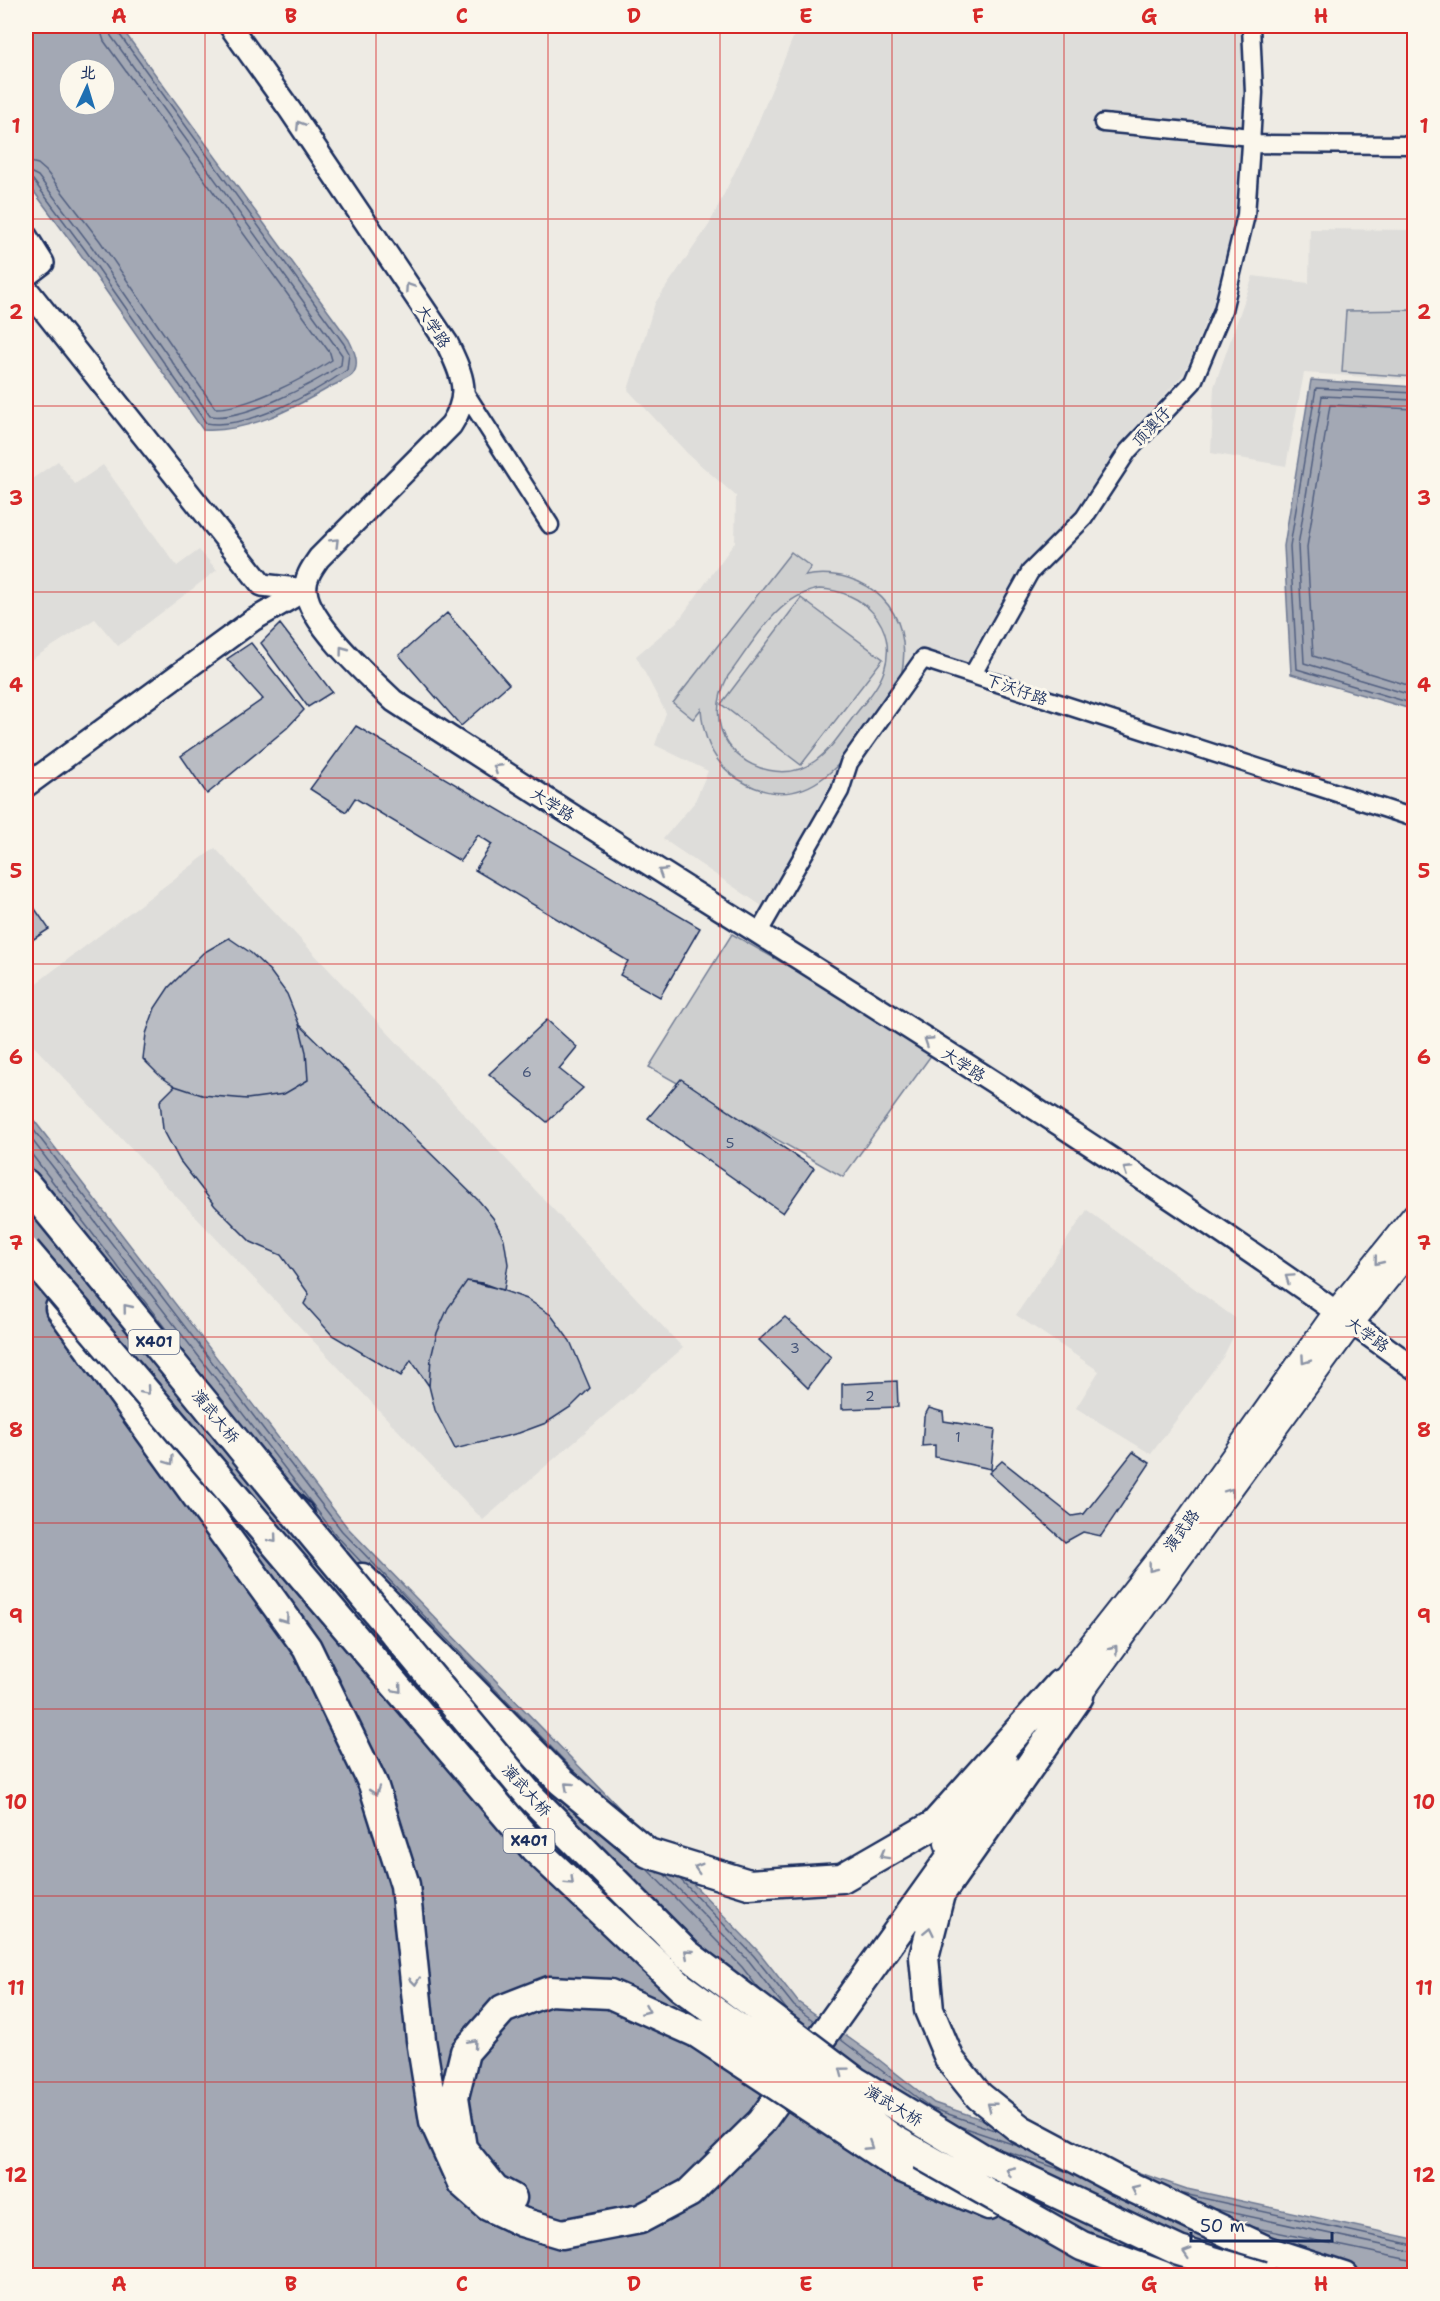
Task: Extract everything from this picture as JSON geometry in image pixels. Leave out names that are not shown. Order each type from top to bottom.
[{"type":"highway","name":"演武大桥","points":[[26,1184],[530,1796],[687,1954],[855,2081],[982,2158],[1179,2251],[1263,2276]]},
{"type":"highway","name":"演武大桥","points":[[26,1251],[534,1848],[681,1987],[893,2139],[1082,2246],[1163,2276]]},
{"type":"highway","points":[[26,1260],[307,1648],[373,1784],[405,1885],[421,2040],[434,2121],[462,2182],[488,2206],[522,2222],[562,2234],[640,2219],[689,2193],[761,2122],[951,1843],[1070,1690]]},
{"type":"highway","points":[[284,1499],[442,1657],[561,1781],[648,1853],[749,1884],[842,1878],[951,1843]]},
{"type":"highway","points":[[1070,1690],[831,1999],[782,2064],[775,2074],[768,2083],[740,2121],[725,2140],[682,2178],[637,2204],[584,2218],[540,2213],[495,2189],[462,2148],[454,2097],[465,2052],[502,2009],[549,1991],[610,1994],[697,2033],[716,2046],[765,2078],[774,2084],[803,2103],[871,2148],[900,2167],[1082,2246]]},
{"type":"highway","points":[[951,1843],[924,1957],[929,2010],[950,2060],[979,2096],[1020,2129],[1116,2180],[1267,2251],[1344,2276]]},
{"type":"main road","name":"演武路","points":[[1070,1690],[1178,1534],[1345,1316],[1414,1216]]},
{"type":"main road","name":"演武路","points":[[1345,1316],[1414,1245]]},
{"type":"street","name":"大学路","points":[[230,26],[290,110],[447,343],[460,372],[464,391]]},
{"type":"street","name":"顶澳仔","points":[[973,674],[1030,572],[1084,518],[1128,451],[1193,382],[1223,310],[1246,216],[1254,93],[1251,26]]},
{"type":"street","points":[[1103,123],[1252,141],[1414,146]]},
{"type":"street","points":[[26,236],[43,263],[26,276]]},
{"type":"street","points":[[26,288],[262,585],[305,590]]},
{"type":"street","points":[[464,391],[550,525]]},
{"type":"street","points":[[26,786],[253,620],[305,590],[311,569],[319,558],[451,425],[463,402],[464,391]]},
{"type":"street","name":"大学路","points":[[305,590],[309,605],[350,659],[394,701],[561,809],[759,932],[1136,1175],[1345,1316],[1414,1368]]},
{"type":"street","name":"下沃仔路","points":[[759,932],[840,791],[849,763],[923,659],[1236,763],[1414,818]]},
{"type":"shaded area","points":[[800,26],[1241,26],[1245,99],[1236,215],[1213,304],[1184,374],[1125,438],[1078,513],[1025,565],[979,660],[963,668],[926,649],[843,766],[831,791],[762,906],[663,839],[694,803],[708,771],[655,745],[666,713],[636,656],[679,620],[735,542],[736,496],[688,454],[628,390],[655,303],[709,225],[755,130],[797,28]]},
{"type":"shaded area","points":[[1310,229],[1414,230],[1414,380],[1304,373],[1286,466],[1211,453],[1214,387],[1253,276],[1309,283]]},
{"type":"shaded area","points":[[1414,310],[1414,377],[1342,372],[1346,311]]},
{"type":"shaded area","points":[[58,461],[75,484],[103,465],[177,566],[199,550],[217,570],[118,646],[95,619],[26,663],[26,483]]},
{"type":"shaded area","points":[[791,552],[811,567],[805,576],[828,575],[848,578],[867,586],[882,598],[894,613],[901,632],[904,653],[901,676],[872,722],[836,767],[816,783],[793,792],[767,791],[729,773],[716,757],[707,739],[701,709],[693,719],[673,703]],"holes":[[[819,589],[835,591],[862,603],[881,625],[886,639],[887,654],[881,678],[834,742],[815,761],[793,771],[781,772],[757,767],[737,754],[724,737],[718,711],[724,685],[756,637],[778,611],[804,593]]]},
{"type":"shaded area","points":[[801,598],[883,659],[801,765],[721,704]]},
{"type":"shaded area","points":[[215,848],[683,1348],[483,1520],[26,1038],[26,991]]},
{"type":"shaded area","points":[[732,934],[935,1050],[843,1177],[649,1067]]},
{"type":"shaded area","points":[[1087,1210],[1235,1318],[1235,1333],[1223,1357],[1151,1454],[1076,1408],[1099,1371],[1016,1315]]},
{"type":"water","points":[[26,26],[120,26],[349,340],[356,358],[355,371],[352,375],[302,403],[270,417],[237,427],[203,430],[81,255],[26,181]]},
{"type":"water","points":[[1311,380],[1414,387],[1414,710],[1291,674],[1284,546]]},
{"type":"water","points":[[26,1110],[347,1527],[759,1952],[798,2002],[873,2055],[934,2103],[1187,2189],[1414,2239],[1414,2275],[26,2275]]},
{"type":"building","points":[[447,613],[509,684],[461,726],[399,655]]},
{"type":"building","points":[[280,624],[332,692],[308,707],[261,643]]},
{"type":"building","points":[[251,643],[304,710],[287,728],[207,794],[181,756],[263,699],[227,659]]},
{"type":"building","points":[[356,726],[700,928],[660,997],[620,975],[628,961],[475,870],[492,844],[478,835],[460,861],[355,798],[346,812],[310,789]]},
{"type":"building","points":[[26,896],[49,929],[26,944]]},
{"type":"building","points":[[229,938],[251,953],[270,971],[287,994],[299,1024],[306,1052],[308,1080],[284,1094],[247,1099],[202,1095],[175,1086],[160,1076],[143,1059],[146,1034],[155,1008],[169,987],[203,953]]},
{"type":"building","points":[[547,1020],[577,1047],[559,1069],[583,1088],[547,1122],[489,1074]]},
{"type":"building","points":[[299,1024],[480,1202],[493,1218],[504,1239],[508,1264],[504,1290],[467,1281],[448,1308],[437,1333],[431,1358],[429,1386],[411,1360],[401,1376],[332,1335],[304,1304],[309,1294],[281,1255],[251,1242],[215,1206],[180,1161],[163,1129],[160,1101],[175,1086],[202,1095],[247,1099],[284,1094],[308,1080],[306,1052]]},
{"type":"building","points":[[681,1079],[814,1168],[783,1213],[648,1118]]},
{"type":"building","points":[[467,1281],[482,1283],[527,1299],[551,1315],[570,1341],[590,1388],[572,1406],[546,1423],[519,1433],[455,1449],[435,1410],[429,1386],[431,1358],[437,1333],[448,1308]]},
{"type":"building","points":[[785,1317],[831,1357],[808,1388],[759,1340]]},
{"type":"building","points":[[897,1381],[898,1407],[842,1409],[842,1384]]},
{"type":"building","points":[[929,1408],[943,1412],[944,1421],[995,1429],[991,1469],[935,1457],[935,1445],[922,1446],[924,1417]]},
{"type":"building","points":[[1133,1452],[1150,1463],[1101,1536],[1083,1532],[1065,1542],[989,1473],[1002,1461],[1072,1516],[1084,1514]]}]
